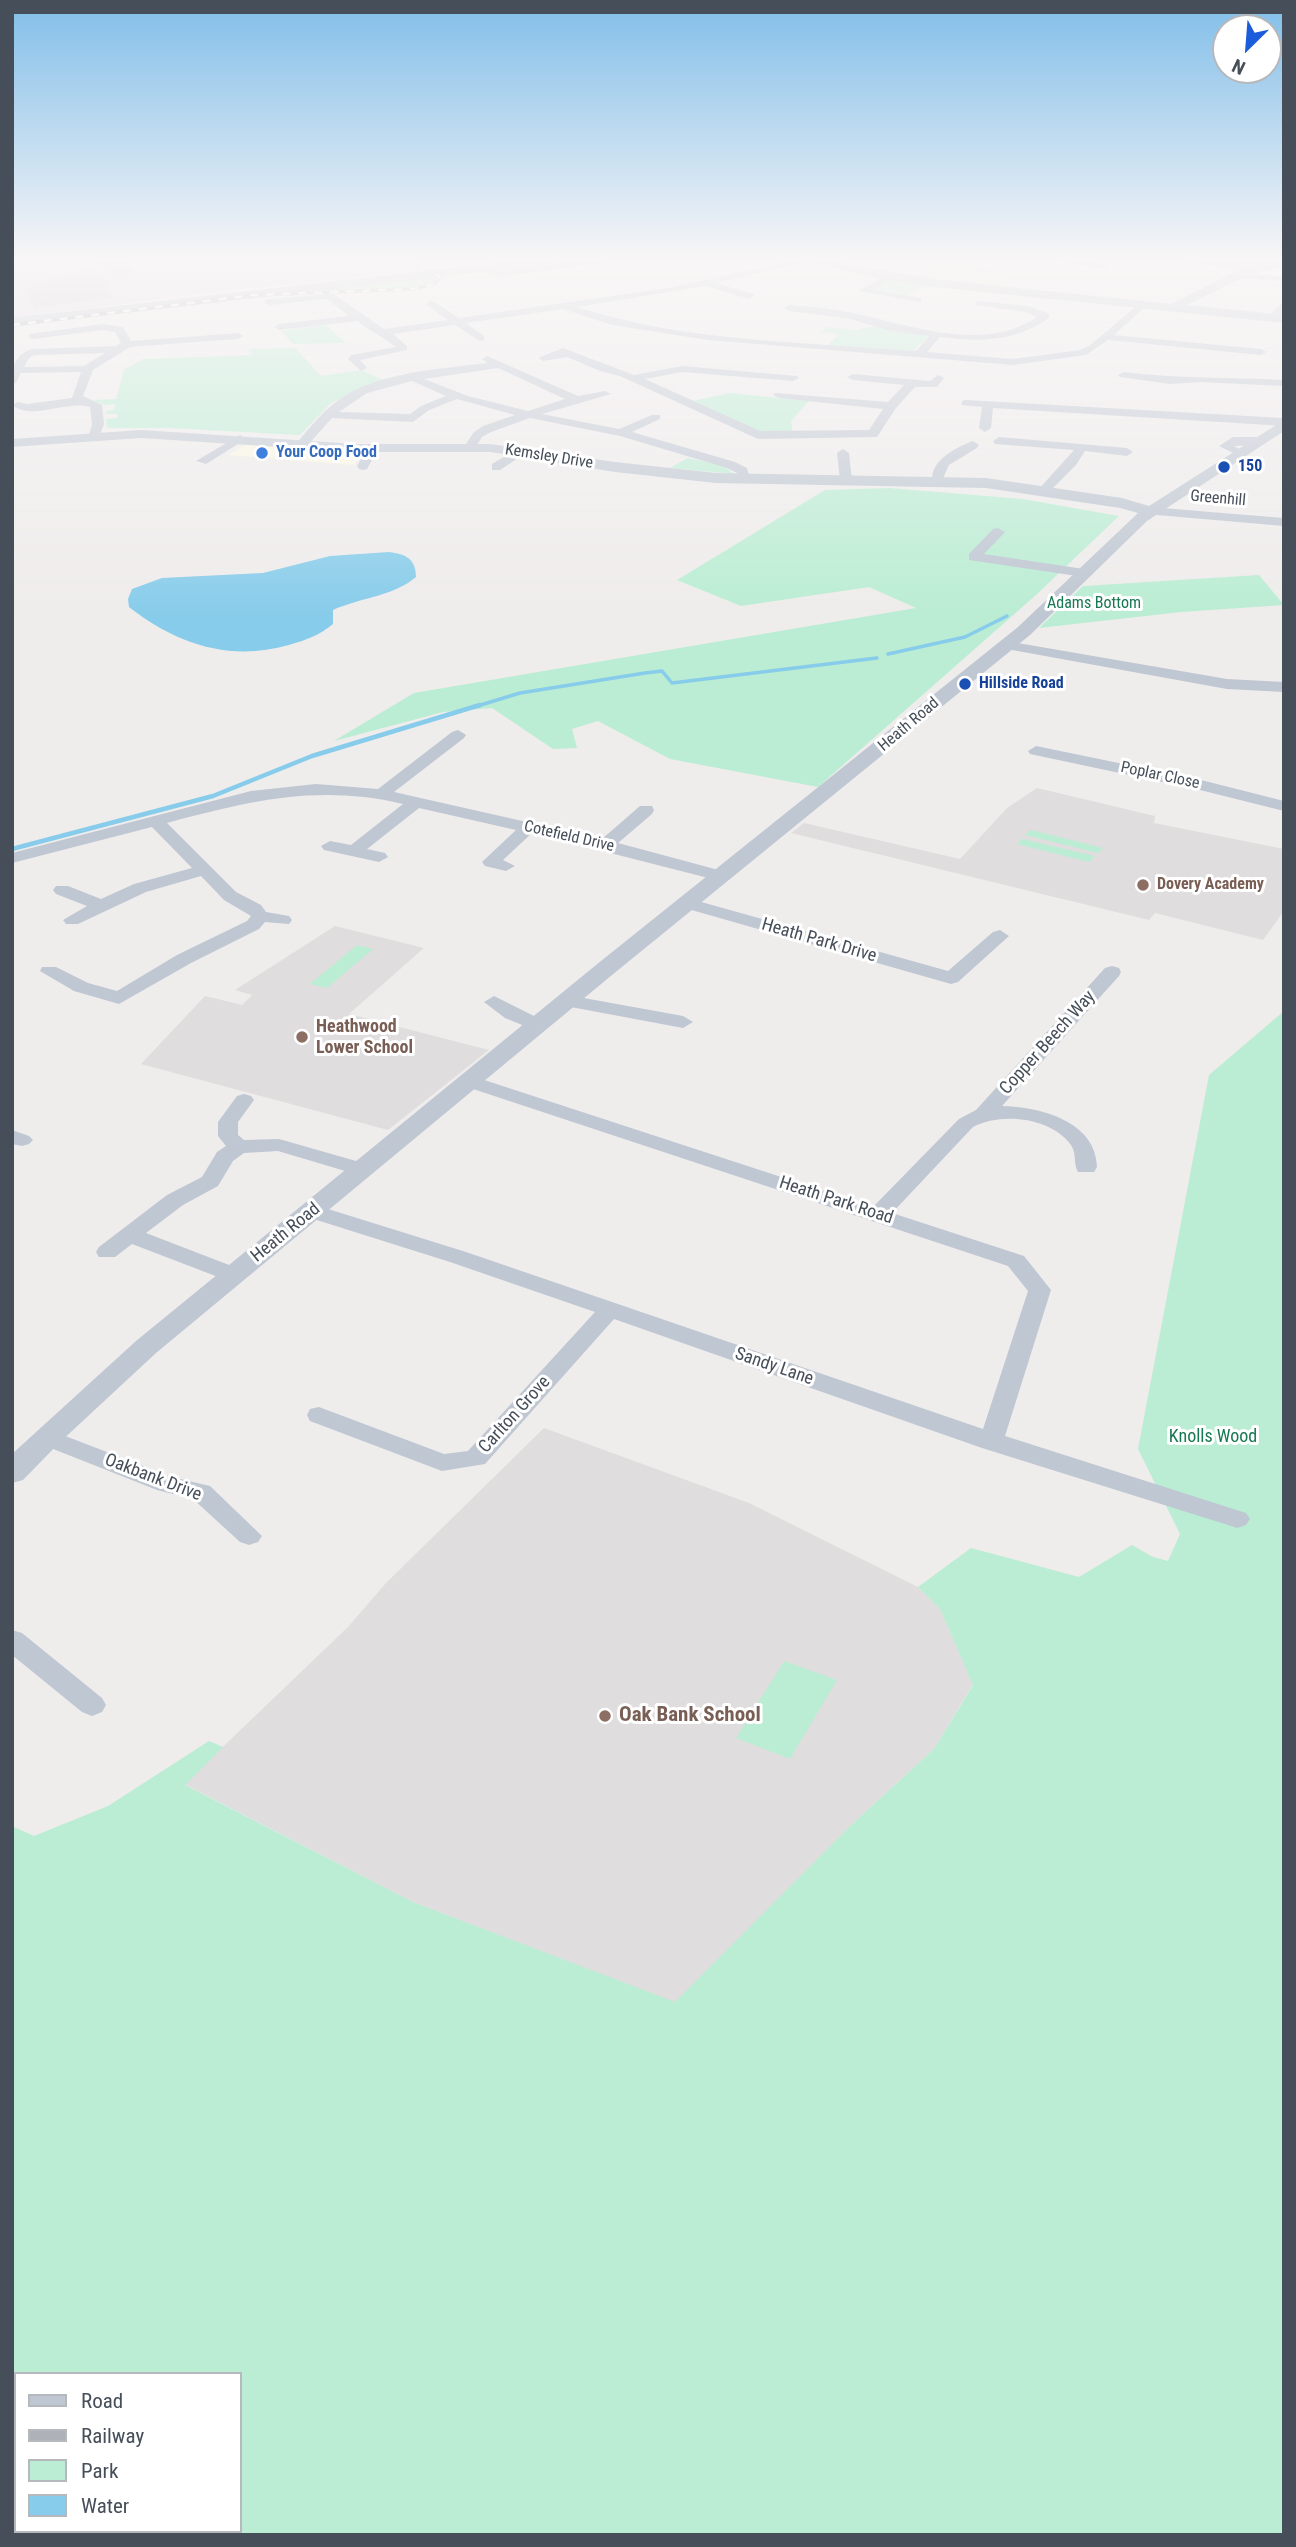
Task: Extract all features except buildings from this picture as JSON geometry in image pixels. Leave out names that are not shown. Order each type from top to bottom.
[{"type":"street","points":[[79,400],[77,396],[83,379]]},
{"type":"street","points":[[302,444],[345,400],[358,392],[416,379],[455,396],[620,433],[731,465],[743,471],[744,479]]},
{"type":"street","points":[[528,379],[576,400]]},
{"type":"street","points":[[636,379],[758,435],[873,434],[891,406],[912,383]]},
{"type":"street","points":[[793,379],[779,395],[891,406]]},
{"type":"street","points":[[896,379],[933,385],[937,379]]},
{"type":"street","points":[[1131,390],[1142,379]]},
{"type":"street","points":[[1151,379],[1218,384],[1260,381],[1284,383]]},
{"type":"street","points":[[470,447],[478,435],[487,429],[639,380]]},
{"type":"street","points":[[1259,394],[1265,389],[1260,381]]},
{"type":"street","points":[[903,395],[917,397]]},
{"type":"street","points":[[332,415],[413,418],[425,408],[455,396]]},
{"type":"street","points":[[19,409],[79,400],[96,405],[98,424],[95,435]]},
{"type":"street","points":[[966,403],[988,405],[1007,401],[1130,413],[1284,423]]},
{"type":"street","points":[[985,428],[988,405]]},
{"type":"street","points":[[1130,413],[1130,430]]},
{"type":"street","points":[[620,433],[656,417]]},
{"type":"street","name":"Heath Road","points":[[12,1473],[47,1437],[146,1347],[537,1025],[1006,645],[1150,511],[1284,423]]},
{"type":"street","name":"Kemsley Drive","points":[[12,443],[95,435],[163,434],[372,449],[470,447],[691,479],[937,480],[1044,490],[1126,509],[1150,511]]},
{"type":"street","points":[[202,461],[240,439]]},
{"type":"street","points":[[999,441],[1127,452]]},
{"type":"street","points":[[937,480],[938,470],[945,461],[973,445]]},
{"type":"street","points":[[1044,490],[1072,462],[1082,447]]},
{"type":"street","points":[[363,466],[372,449]]},
{"type":"street","points":[[496,467],[519,452]]},
{"type":"street","points":[[843,453],[846,480]]},
{"type":"street","points":[[667,465],[686,454]]},
{"type":"street","name":"Greenhill","points":[[1150,511],[1284,522]]},
{"type":"street","points":[[974,557],[998,532]]},
{"type":"street","points":[[957,554],[1084,573]]},
{"type":"street","points":[[1006,645],[1227,684],[1284,687]]},
{"type":"street","points":[[381,794],[458,735]]},
{"type":"street","name":"Poplar Close","points":[[1036,751],[1201,785],[1284,806]]},
{"type":"street","name":"Cotefield Drive","points":[[12,858],[155,820],[286,790],[356,790],[529,827],[720,876]]},
{"type":"street","points":[[354,851],[416,802]]},
{"type":"street","points":[[605,845],[646,810]]},
{"type":"street","points":[[155,820],[230,896],[255,909],[260,916],[282,920]]},
{"type":"street","points":[[472,858],[499,864],[529,827]]},
{"type":"street","points":[[330,846],[379,857]]},
{"type":"street","points":[[72,920],[140,888],[203,870]]},
{"type":"street","points":[[62,890],[102,905]]},
{"type":"street","name":"Heath Park Drive","points":[[687,903],[951,978]]},
{"type":"street","points":[[50,971],[111,1004],[174,965],[253,925],[260,916]]},
{"type":"street","points":[[937,992],[999,936]]},
{"type":"street","name":"Copper Beech Way","points":[[879,1214],[966,1123],[984,1114],[1112,972]]},
{"type":"street","points":[[567,1001],[683,1022]]},
{"type":"street","points":[[494,1002],[537,1025]]},
{"type":"street","name":"Heath Park Road","points":[[468,1082],[879,1214],[1016,1261],[1040,1290],[991,1442]]},
{"type":"street","points":[[239,1147],[228,1136],[228,1122],[244,1100]]},
{"type":"street","name":"Copper Beech Way","points":[[984,1114],[1017,1112],[1050,1121],[1074,1135],[1085,1151],[1086,1167]]},
{"type":"street","points":[[107,1252],[175,1200],[210,1181],[225,1157],[239,1147],[279,1145],[362,1170]]},
{"type":"street","name":"Sandy Lane","points":[[312,1211],[356,1223],[991,1442],[1237,1519]]},
{"type":"street","points":[[130,1235],[234,1275]]},
{"type":"street","name":"Carlton Grove","points":[[318,1415],[442,1463],[476,1458],[610,1310]]},
{"type":"street","name":"Oakbank Drive","points":[[47,1437],[166,1484],[201,1492],[249,1535]]},
{"type":"street","points":[[12,1640],[92,1706]]},
{"type":"shaded area","points":[[246,444],[359,452],[355,465],[228,455]]},
{"type":"shaded area","name":"Dovery Academy","points":[[1037,788],[1155,816],[1154,823],[1284,849],[1284,911],[1263,940],[1155,913],[1149,920],[791,833],[804,823],[960,859],[1007,808]]},
{"type":"shaded area","name":"Heathwood Lower School","points":[[335,926],[424,948],[349,1014],[489,1050],[388,1130],[141,1064],[205,996],[242,1005],[252,995],[235,990]]},
{"type":"shaded area","name":"Oak Bank School","points":[[544,1428],[749,1503],[918,1587],[940,1609],[973,1684],[934,1749],[849,1827],[675,2003],[413,1902],[184,1784],[348,1627],[386,1583]]},
{"type":"green space","points":[[122,379],[380,379],[389,383],[356,391],[331,403],[300,435],[168,428],[107,428],[106,419],[117,418],[117,414],[106,414],[106,411],[114,410],[115,404],[104,405],[92,400],[116,399]]},
{"type":"green space","points":[[730,393],[809,401],[791,421],[793,433],[761,432],[692,401]]},
{"type":"green space","points":[[688,458],[724,466],[734,474],[670,468]]},
{"type":"green space","points":[[889,488],[1023,499],[1119,516],[1036,595],[818,787],[670,759],[598,721],[572,729],[577,748],[553,749],[492,708],[443,712],[334,741],[414,693],[916,608],[869,587],[741,606],[677,580],[825,490]]},
{"type":"green space","name":"Adams Bottom","points":[[1259,575],[1284,605],[1181,612],[1039,628],[1083,586]]},
{"type":"green space","points":[[1031,830],[1103,848],[1098,853],[1025,835]]},
{"type":"green space","points":[[1022,839],[1095,856],[1089,862],[1017,844]]},
{"type":"green space","points":[[357,945],[373,949],[327,988],[310,984]]},
{"type":"green space","name":"Knolls Wood","points":[[1284,1011],[1284,2535],[12,2535],[12,1826],[34,1836],[108,1806],[209,1741],[223,1747],[185,1785],[413,1902],[675,2002],[849,1827],[934,1749],[973,1685],[940,1609],[918,1587],[971,1548],[1079,1577],[1132,1545],[1153,1557],[1168,1561],[1180,1534],[1138,1449],[1209,1075]]},
{"type":"green space","points":[[784,1661],[837,1680],[790,1759],[736,1738]]},
{"type":"water","points":[[389,552],[409,558],[416,577],[387,593],[333,610],[333,624],[318,634],[267,650],[225,650],[204,646],[166,631],[129,607],[128,599],[132,589],[162,578],[263,573],[330,556]]},
{"type":"waterway","points":[[888,654],[965,637],[1007,616]]},
{"type":"waterway","points":[[474,707],[520,693],[645,673],[662,671],[672,683],[877,658]]},
{"type":"waterway","points":[[12,849],[213,796],[312,756],[480,705]]},
{"type":"place","name":"Your Coop Food","points":[[262,453]]},
{"type":"place","name":"150","points":[[1224,467]]},
{"type":"place","name":"Hillside Road","points":[[965,684]]},
{"type":"place","name":"Dovery Academy","points":[[1143,885]]},
{"type":"place","name":"Heathwood Lower School","points":[[302,1037]]},
{"type":"place","name":"Oak Bank School","points":[[605,1716]]}]
